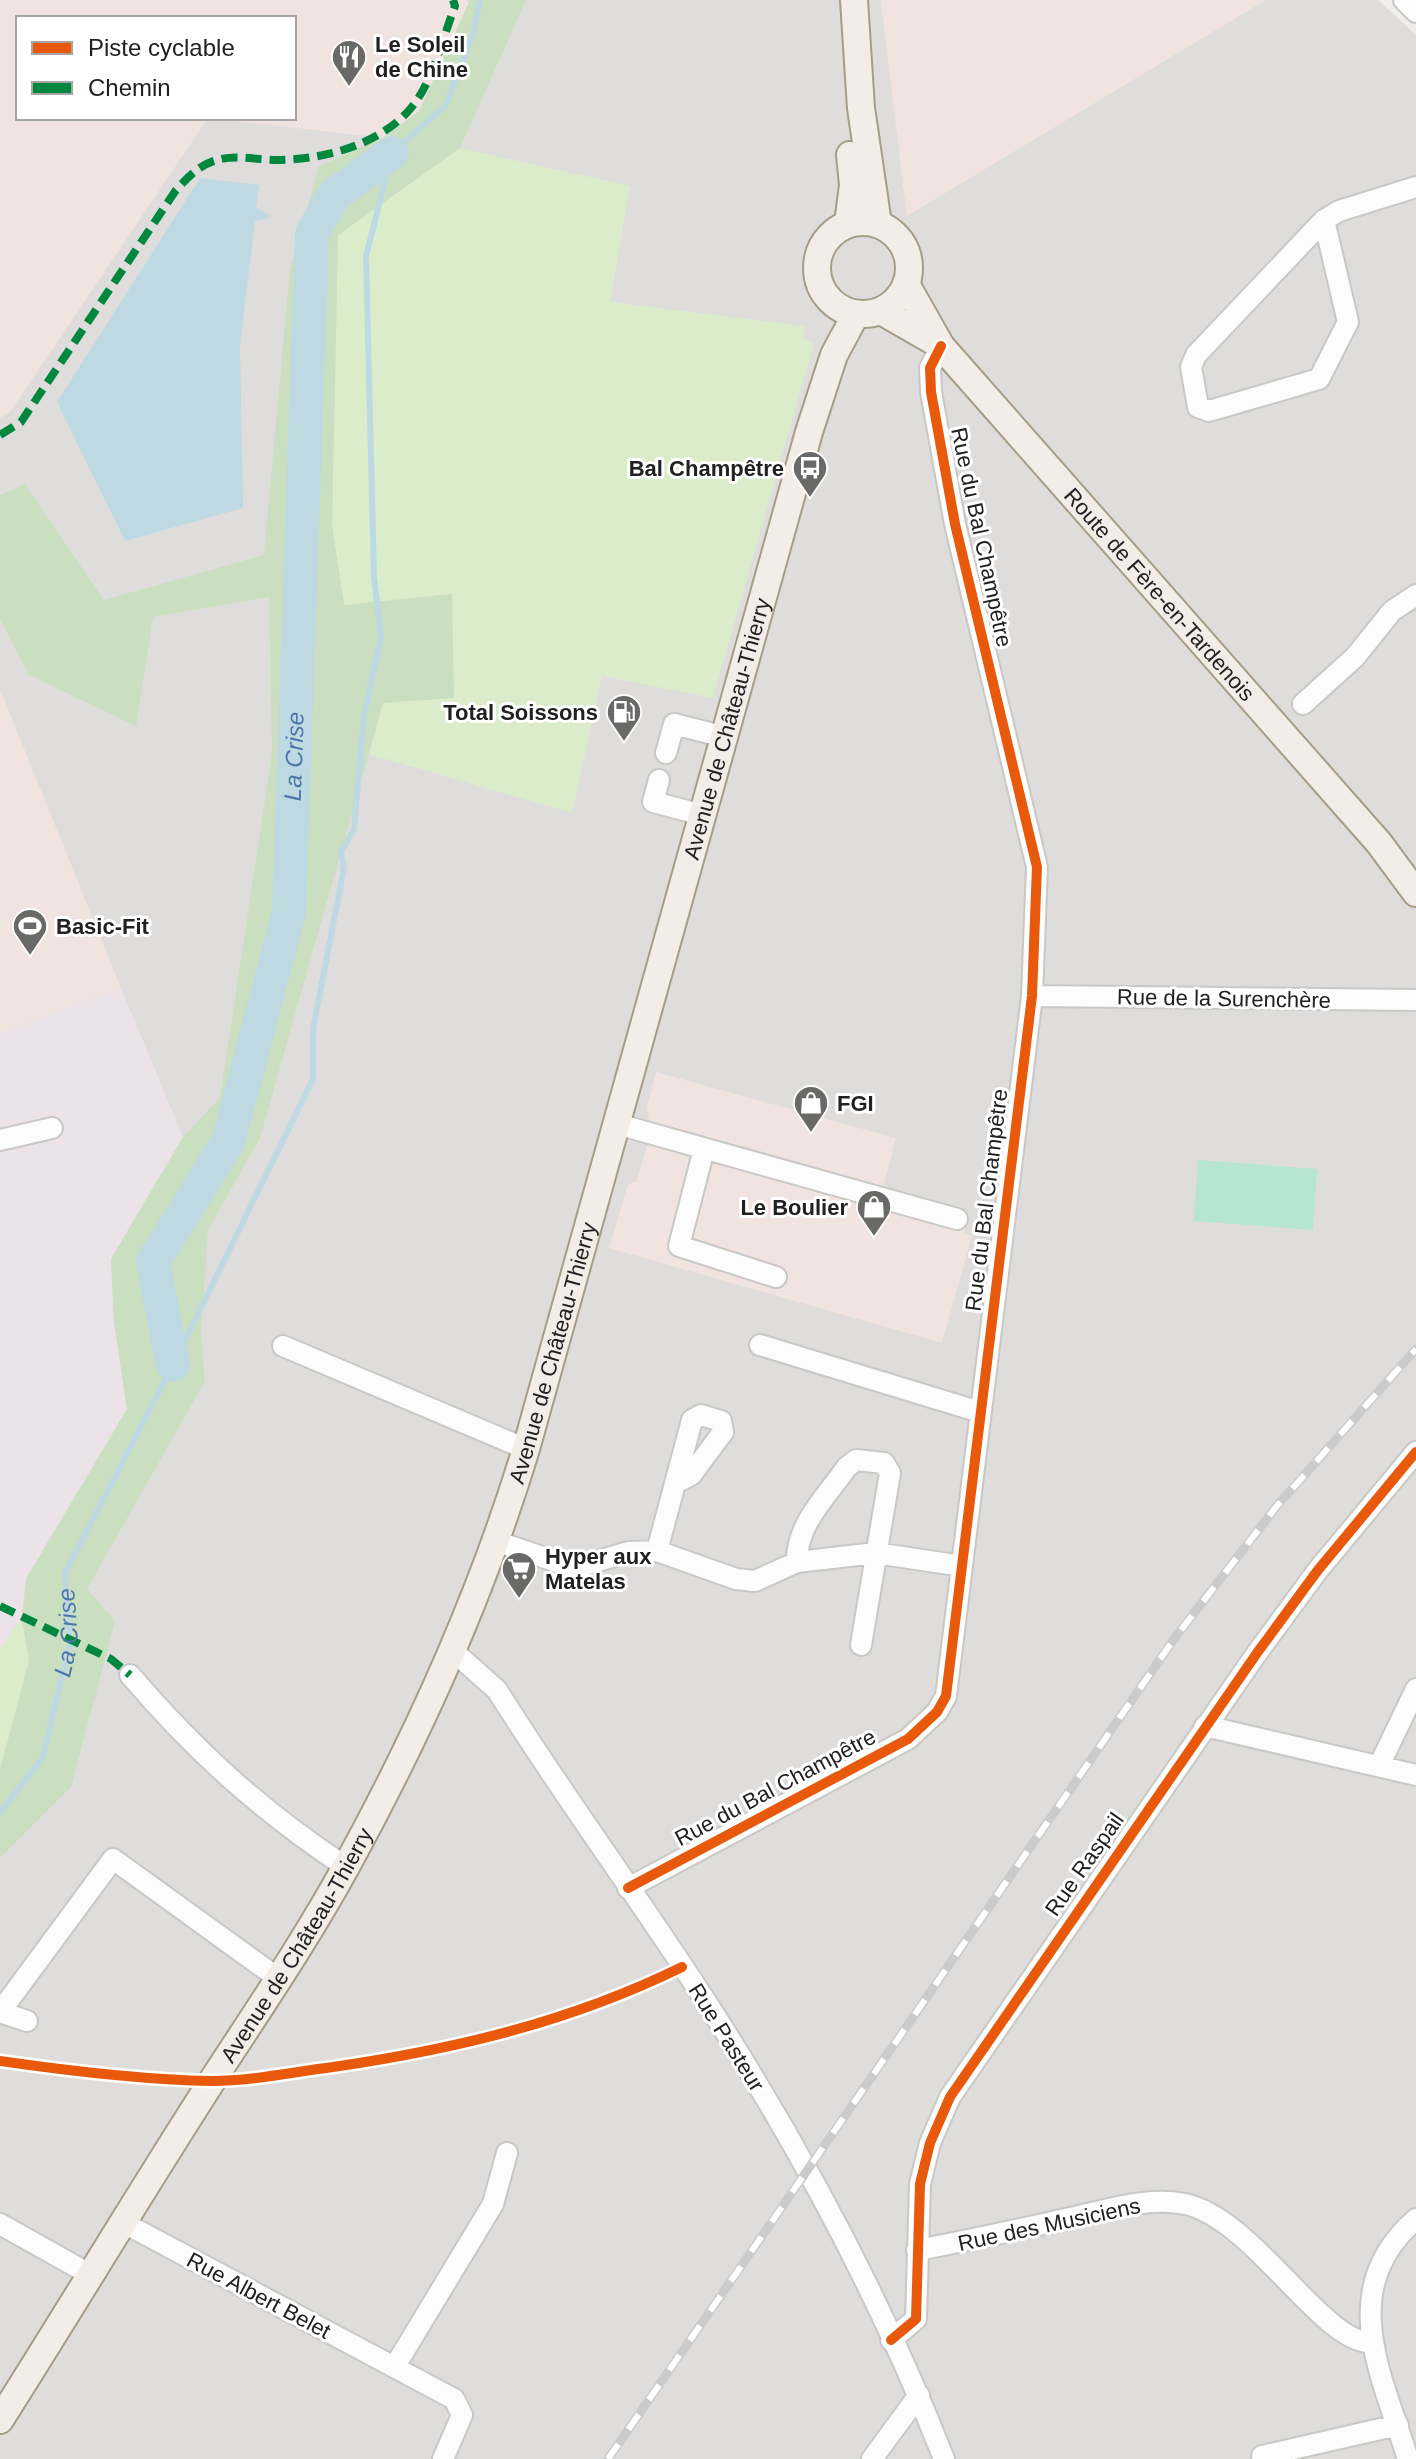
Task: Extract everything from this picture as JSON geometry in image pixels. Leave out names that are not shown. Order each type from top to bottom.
[{"type":"main road","points":[[836,0],[853,185],[848,224]]},
{"type":"main road","points":[[854,0],[861,108],[878,224]]},
{"type":"main road","points":[[856,309],[900,295],[906,284],[907,255],[891,231],[878,224],[848,224],[828,238],[817,259],[822,291],[856,309],[941,346]]},
{"type":"main road","points":[[906,284],[941,346]]},
{"type":"main road","name":"Avenue de Château-Thierry","points":[[3,2408],[279,1979],[346,1867],[453,1651],[498,1542],[834,355],[856,309]]},
{"type":"main road","name":"Route de Fère-en-Tardenois","points":[[941,346],[1379,843],[1416,893]]},
{"type":"main road","name":"Route de Fère-en-Tardenois","points":[[1379,843],[1416,864]]},
{"type":"street","points":[[1404,0],[1416,12]]},
{"type":"street","points":[[1324,220],[1348,322],[1319,379],[1209,411],[1198,407],[1191,367],[1196,355],[1324,220],[1339,211],[1416,187]]},
{"type":"street","name":"Rue du Bal Champêtre","points":[[628,1888],[908,1739],[937,1712],[946,1696],[1032,996],[1037,867],[955,524],[931,392],[930,368],[941,346]]},
{"type":"street","points":[[1303,704],[1355,657],[1392,611],[1416,595]]},
{"type":"street","points":[[666,753],[674,724],[725,737]]},
{"type":"street","points":[[659,780],[653,802],[703,815]]},
{"type":"street","name":"Rue de la Surenchère","points":[[1032,996],[1416,1000]]},
{"type":"street","points":[[617,1124],[957,1219]]},
{"type":"street","points":[[0,1140],[52,1128]]},
{"type":"street","points":[[704,1149],[679,1246],[776,1277]]},
{"type":"street","points":[[760,1345],[980,1412]]},
{"type":"street","points":[[283,1346],[526,1449]]},
{"type":"street","name":"Rue Raspail","points":[[891,2340],[916,2319],[917,2250],[924,2163],[950,2097],[1205,1726],[1318,1570],[1416,1452]]},
{"type":"street","points":[[797,1562],[796,1544],[802,1529],[847,1467],[856,1460],[884,1463],[890,1473],[870,1610],[861,1645]]},
{"type":"street","points":[[657,1551],[676,1483]]},
{"type":"street","points":[[498,1542],[566,1565],[582,1566],[628,1552],[657,1551],[736,1579],[755,1581],[797,1562],[876,1553],[962,1566]]},
{"type":"street","name":"Rue Pasteur","points":[[453,1651],[497,1690],[725,2031],[826,2201],[919,2395],[944,2459]]},
{"type":"street","points":[[130,1675],[179,1733],[246,1796],[346,1867]]},
{"type":"street","points":[[1379,1766],[1416,1689]]},
{"type":"street","points":[[1205,1726],[1416,1775]]},
{"type":"street","points":[[27,2021],[0,2012],[113,1859],[279,1979]]},
{"type":"street","points":[[395,2366],[493,2204],[507,2153]]},
{"type":"street","name":"Rue des Musiciens","points":[[917,2250],[1144,2203],[1187,2204],[1210,2213],[1245,2237],[1335,2326],[1357,2343],[1371,2342]]},
{"type":"street","points":[[1408,2459],[1368,2329],[1372,2284],[1384,2255],[1400,2233],[1416,2219]]},
{"type":"street","name":"Rue Albert Belet","points":[[124,2223],[442,2391],[460,2406],[459,2428],[443,2459]]},
{"type":"street","points":[[0,2224],[91,2275]]},
{"type":"street","points":[[872,2459],[919,2395]]},
{"type":"street","points":[[1262,2456],[1398,2425]]},
{"type":"shaded area","points":[[0,0],[881,0],[907,215],[1014,0],[1378,0],[1416,35],[1416,2459],[0,2459]]},
{"type":"shaded area","points":[[0,0],[469,2],[419,111],[383,138],[228,120],[296,120],[296,16],[16,16],[16,120],[207,120],[10,412],[0,418]]},
{"type":"shaded area","points":[[881,0],[1266,0],[907,216]]},
{"type":"shaded area","points":[[0,689],[121,988],[0,1034]]},
{"type":"shaded area","points":[[121,988],[183,1137],[111,1259],[114,1322],[127,1409],[26,1579],[22,1618],[0,1649],[0,1034]]},
{"type":"shaded area","points":[[656,1072],[896,1138],[883,1189],[970,1214],[964,1233],[972,1236],[942,1343],[609,1248],[628,1184],[636,1182],[651,1134],[647,1108]]},
{"type":"green space","points":[[470,0],[526,0],[460,148],[338,235],[332,525],[344,605],[452,594],[454,698],[383,703],[260,1138],[208,1230],[201,1334],[205,1381],[87,1589],[115,1621],[71,1787],[0,1858],[0,1770],[29,1661],[22,1618],[26,1579],[127,1409],[114,1322],[111,1259],[183,1137],[220,1098],[272,753],[269,597],[153,617],[136,726],[29,675],[0,619],[0,495],[25,484],[104,600],[264,555],[290,270],[319,166],[383,138],[419,111]]},
{"type":"green space","points":[[460,148],[630,186],[610,302],[805,326],[802,339],[814,343],[713,698],[602,676],[572,813],[369,754],[383,703],[451,594],[344,606],[332,525],[338,235]]},
{"type":"green space","points":[[1198,1160],[1317,1169],[1313,1230],[1194,1221]]},
{"type":"green space","points":[[22,1618],[29,1661],[0,1770],[0,1649]]},
{"type":"water","points":[[200,178],[259,185],[256,208],[269,214],[268,219],[255,221],[240,346],[243,508],[125,541],[57,402]]},
{"type":"waterway","name":"La Crise","points":[[0,1813],[43,1757],[70,1642],[65,1573],[173,1365],[313,1079],[313,1029],[344,868],[341,852],[354,829],[364,715],[381,637],[374,577],[366,256],[392,153],[446,105],[473,34],[480,0]]},
{"type":"waterway","name":"La Crise","points":[[173,1365],[153,1262],[228,1142],[289,912],[312,234],[333,196],[392,153]]},
{"type":"railway","points":[[608,2459],[1174,1639],[1276,1507],[1416,1349]]},
{"type":"marked path","points":[[0,435],[21,422],[176,190],[186,180],[201,167],[221,159],[313,157],[350,148],[383,132],[398,121],[419,97],[437,59],[455,6],[453,0]]},
{"type":"marked path","points":[[0,1606],[111,1659],[130,1675]]},
{"type":"cycle path","points":[[628,1888],[908,1739],[937,1712],[946,1696],[1032,996],[1037,867],[955,524],[931,392],[930,368],[941,346]]},
{"type":"cycle path","points":[[891,2340],[916,2319],[920,2184],[930,2143],[950,2097],[1257,1653],[1318,1570],[1416,1452]]},
{"type":"cycle path","points":[[0,2061],[159,2079],[212,2081],[272,2076],[423,2052],[511,2031],[597,2003],[682,1967]]},
{"type":"place","name":"Le Soleil de Chine","points":[[349,88]]},
{"type":"place","name":"Bal Champêtre","points":[[810,499]]},
{"type":"place","name":"Total Soissons","points":[[624,743]]},
{"type":"place","name":"Basic-Fit","points":[[30,957]]},
{"type":"place","name":"FGI","points":[[811,1134]]},
{"type":"place","name":"Le Boulier","points":[[874,1238]]},
{"type":"place","name":"Hyper aux Matelas","points":[[519,1600]]}]
